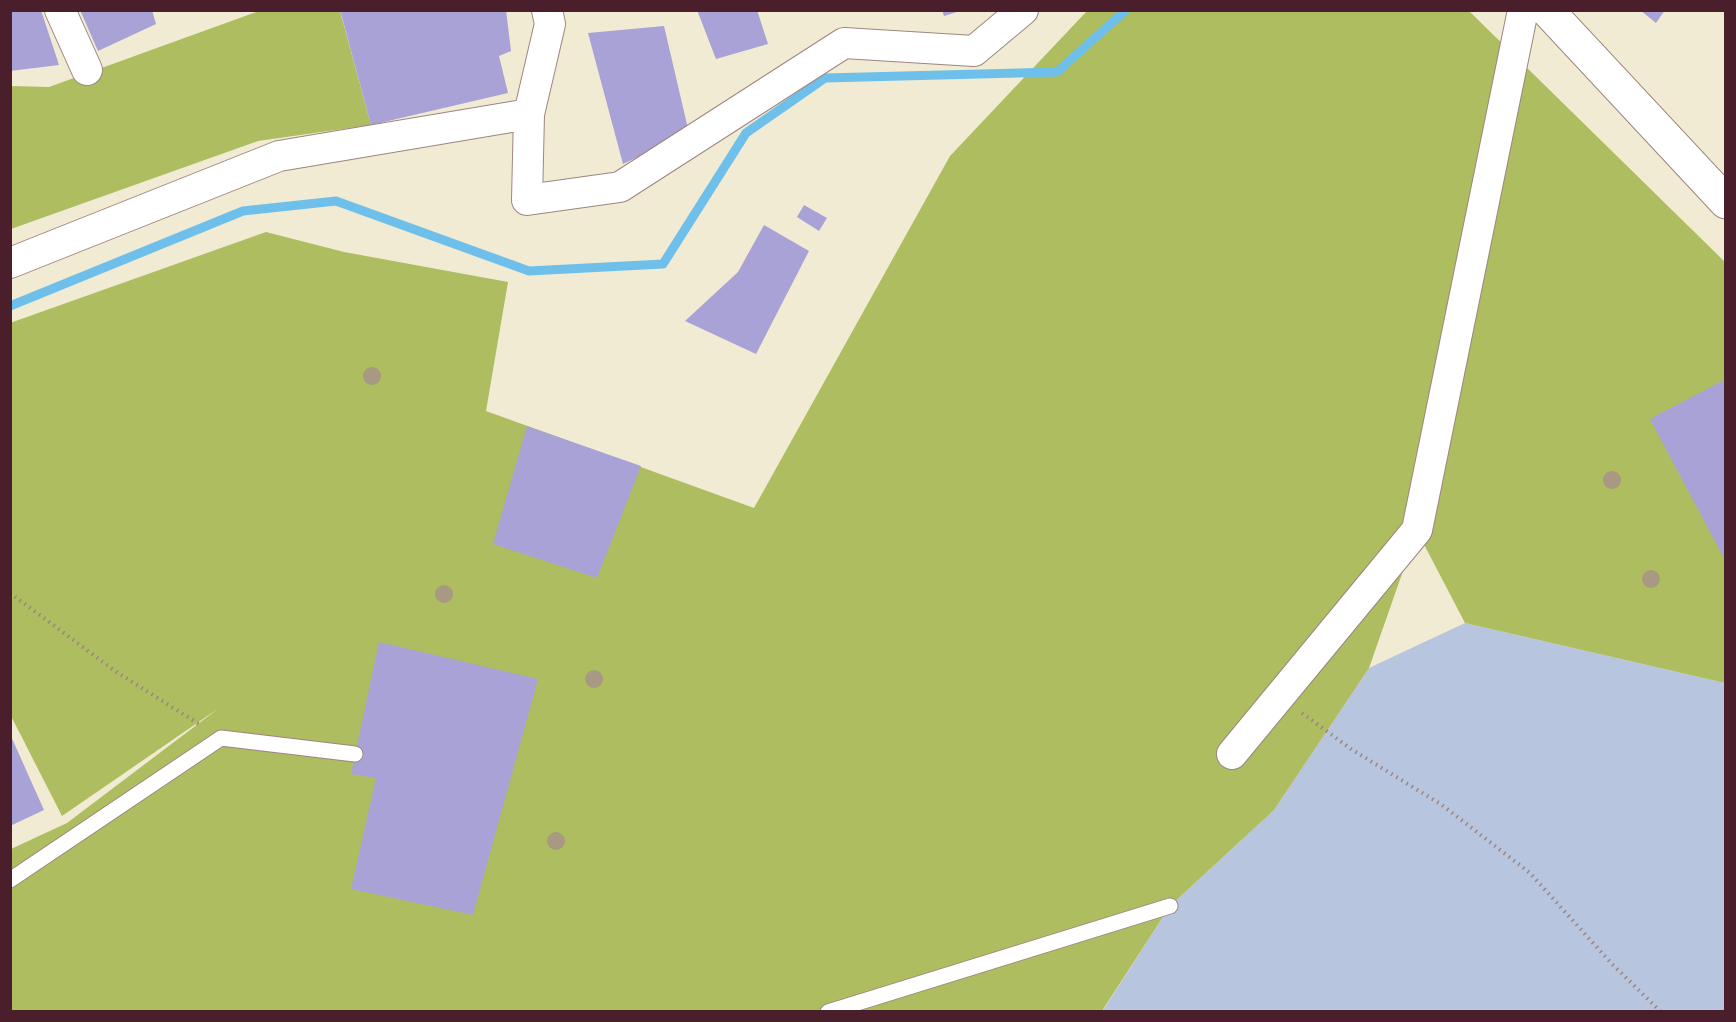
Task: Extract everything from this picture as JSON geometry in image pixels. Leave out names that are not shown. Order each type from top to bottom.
[{"type":"street","points":[[60,10],[87,70]]},
{"type":"street","points":[[547,10],[550,24],[529,114],[527,200],[620,187],[844,43],[974,51],[1023,10]]},
{"type":"street","points":[[1232,754],[1417,530],[1523,10]]},
{"type":"street","points":[[1546,10],[1725,202]]},
{"type":"street","points":[[10,263],[279,156],[529,114]]},
{"type":"lane","points":[[10,880],[221,738],[355,754]]},
{"type":"lane","points":[[828,1011],[1170,906]]},
{"type":"path","points":[[10,593],[115,672],[221,738]]},
{"type":"path","points":[[1280,697],[1351,749],[1443,805],[1530,873],[1612,964],[1661,1011]]},
{"type":"shaded area","points":[[1465,623],[1725,683],[1725,1011],[1102,1012],[1170,906],[1274,810],[1369,668]]},
{"type":"green space","points":[[259,11],[340,11],[371,125],[258,141],[11,229],[10,86],[49,87]]},
{"type":"green space","points":[[1087,11],[1469,11],[1725,262],[1725,683],[1465,623],[1417,531],[1369,668],[1274,810],[1170,906],[1102,1011],[11,1011],[11,849],[67,823],[219,708],[62,816],[11,716],[10,323],[266,232],[344,252],[508,282],[486,411],[754,508],[950,156]]},
{"type":"building","points":[[10,10],[41,10],[59,65],[10,71]]},
{"type":"building","points":[[80,10],[152,10],[156,24],[98,51]]},
{"type":"building","points":[[340,10],[506,10],[511,51],[499,56],[508,93],[371,125]]},
{"type":"building","points":[[697,10],[757,10],[768,44],[716,59]]},
{"type":"building","points":[[942,10],[960,10],[960,11],[944,16]]},
{"type":"building","points":[[1640,10],[1665,10],[1656,23]]},
{"type":"building","points":[[664,26],[689,133],[623,164],[588,33]]},
{"type":"building","points":[[804,205],[827,218],[819,231],[797,217]]},
{"type":"building","points":[[764,225],[809,251],[756,354],[685,321],[738,272]]},
{"type":"building","points":[[1726,379],[1726,562],[1650,419]]},
{"type":"building","points":[[527,426],[641,466],[597,578],[493,544]]},
{"type":"building","points":[[379,642],[538,679],[473,915],[351,889],[376,778],[351,774]]},
{"type":"building","points":[[10,734],[44,810],[10,826]]},
{"type":"waterway","points":[[10,306],[243,211],[336,201],[529,271],[663,264],[746,133],[825,78],[1057,72],[1126,10]]}]
